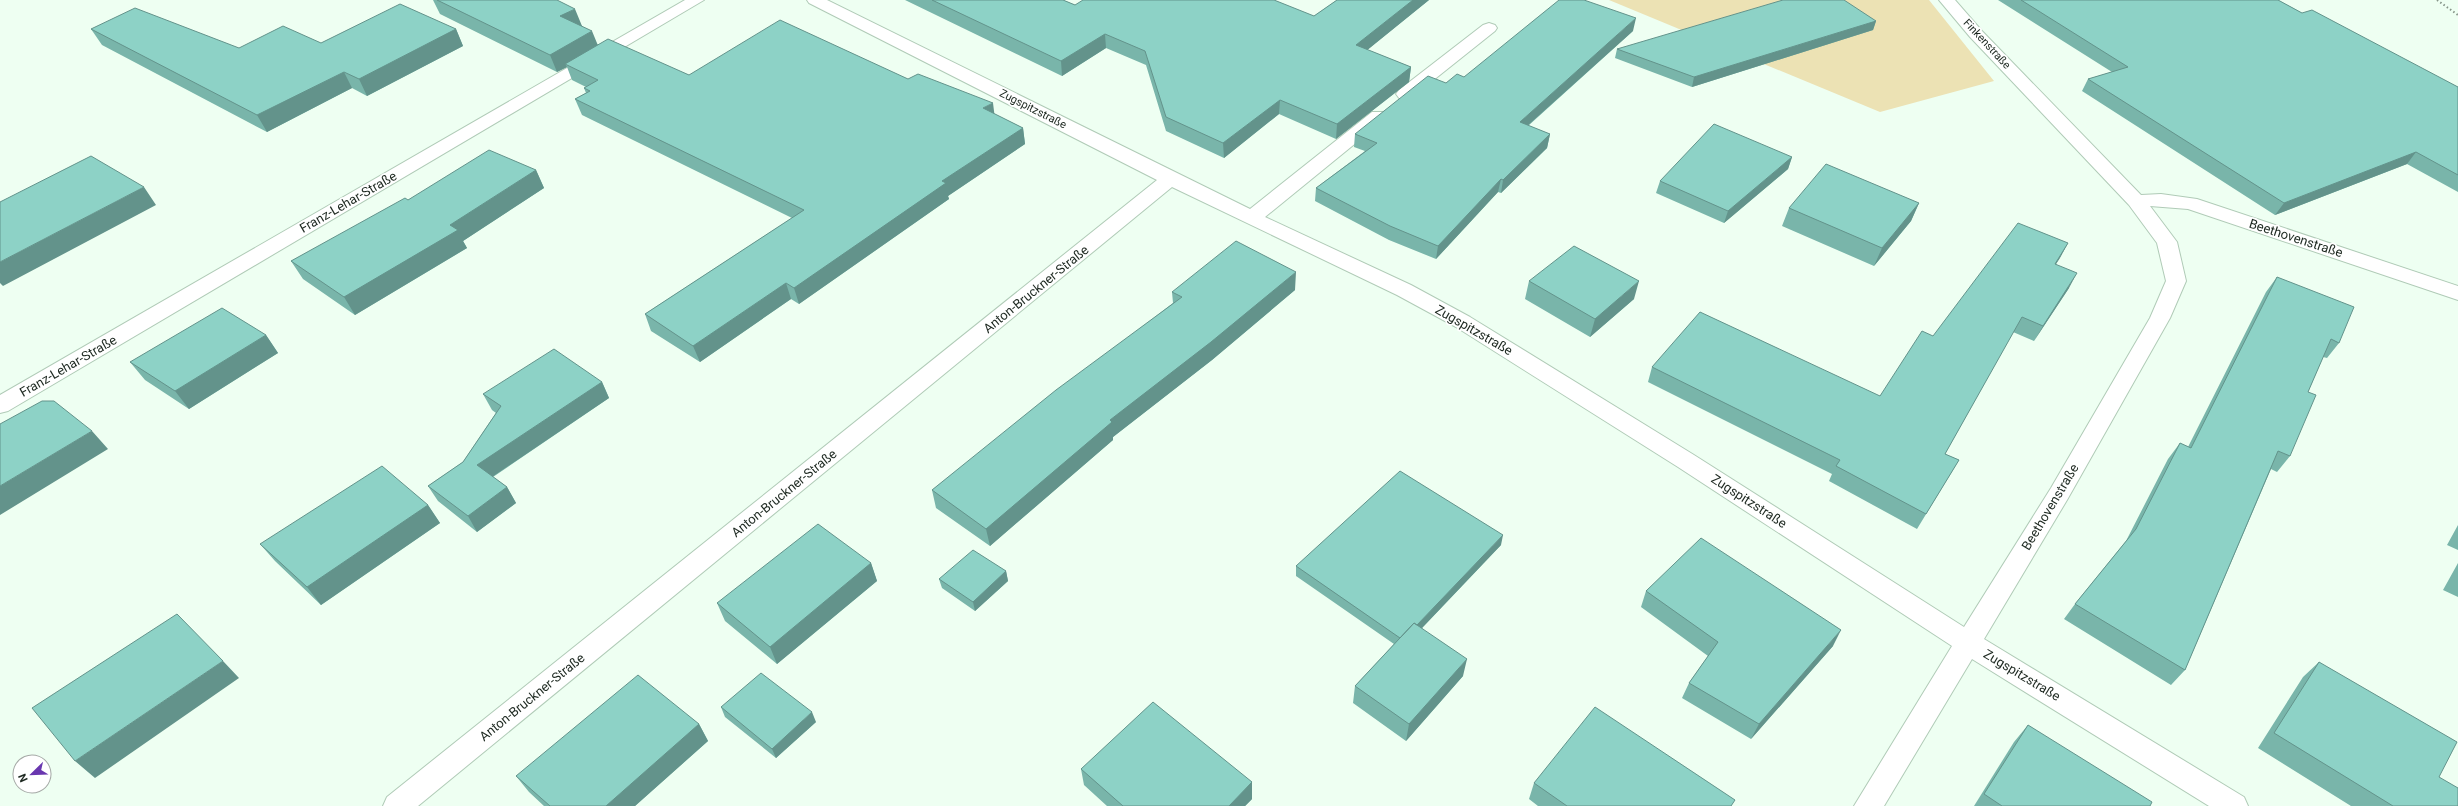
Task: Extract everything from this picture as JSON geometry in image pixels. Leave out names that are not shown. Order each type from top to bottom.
[{"type":"street","name":"Franz-Lehar-Straße","points":[[0,405],[696,0]]},
{"type":"street","name":"Zugspitzstraße","points":[[815,0],[1170,179],[1404,290],[1463,322],[1686,461],[1968,643],[2234,806]]},
{"type":"street","name":"Finkenstraße","points":[[1947,0],[2027,87]]},
{"type":"street","points":[[1252,218],[1489,28]]},
{"type":"street","name":"Beethovenstraße","points":[[1868,806],[2059,494],[2160,318],[2176,281],[2167,242],[2136,201],[2027,87]]},
{"type":"street","name":"Anton-Bruckner-Straße","points":[[397,806],[1170,179]]},
{"type":"street","name":"Beethovenstraße","points":[[2136,201],[2161,200],[2190,203],[2455,292]]},
{"type":"path","points":[[2437,0],[2458,16]]},
{"type":"shaded area","points":[[1609,0],[1929,0],[1994,81],[1880,112]]},
{"type":"building","points":[[437,0],[557,0],[575,9],[560,16],[592,31],[550,55]]},
{"type":"building","points":[[932,0],[1063,0],[1075,5],[1083,0],[1274,0],[1314,16],[1337,0],[1413,0],[1356,45],[1411,67],[1337,124],[1280,100],[1223,143],[1166,117],[1145,51],[1105,34],[1061,61]]},
{"type":"building","points":[[1559,0],[1584,0],[1636,18],[1520,122],[1550,134],[1503,180],[1501,179],[1438,246],[1390,226],[1316,188],[1377,143],[1355,134],[1428,76],[1446,83],[1457,74],[1464,77]]},
{"type":"building","points":[[1783,0],[1844,0],[1876,21],[1694,77],[1617,49]]},
{"type":"building","points":[[2021,0],[2278,0],[2302,13],[2312,10],[2458,87],[2458,175],[2416,152],[2284,203],[2088,79],[2128,67]]},
{"type":"building","points":[[400,4],[456,29],[359,79],[344,72],[257,115],[91,29],[135,8],[239,48],[283,26],[321,43]]},
{"type":"building","points":[[780,20],[908,79],[918,74],[993,103],[983,108],[1023,128],[942,181],[946,183],[794,288],[786,283],[693,346],[645,314],[804,210],[575,99],[590,91],[584,88],[598,80],[565,64],[608,39],[689,75]]},
{"type":"building","points":[[1714,124],[1792,157],[1728,211],[1660,181]]},
{"type":"building","points":[[489,150],[536,170],[450,225],[458,230],[344,297],[291,261],[405,198],[408,200]]},
{"type":"building","points":[[91,156],[144,187],[0,262],[0,202]]},
{"type":"building","points":[[1826,164],[1919,203],[1882,248],[1789,208]]},
{"type":"building","points":[[2018,223],[2068,243],[2055,264],[2077,273],[2043,326],[2022,317],[1945,454],[1959,460],[1926,514],[1836,466],[1840,460],[1652,367],[1700,312],[1880,396],[1922,331],[1933,336]]},
{"type":"building","points":[[1236,241],[1296,272],[1211,342],[1110,420],[1112,422],[986,529],[932,490],[1056,390],[1182,297],[1172,292]]},
{"type":"building","points":[[1574,246],[1639,281],[1595,319],[1529,281]]},
{"type":"building","points":[[2277,277],[2354,307],[2339,343],[2331,339],[2308,392],[2316,395],[2290,456],[2278,451],[2185,670],[2075,604],[2136,529],[2180,443],[2191,448]]},
{"type":"building","points":[[222,308],[266,335],[175,391],[130,362]]},
{"type":"building","points":[[554,349],[602,382],[477,465],[507,487],[468,516],[428,486],[463,462],[501,406],[483,394]]},
{"type":"building","points":[[42,401],[54,401],[92,431],[0,486],[0,424]]},
{"type":"building","points":[[382,466],[428,505],[307,587],[260,544]]},
{"type":"building","points":[[1400,471],[1503,535],[1417,625],[1414,623],[1400,638],[1296,566]]},
{"type":"building","points":[[818,524],[871,563],[770,647],[717,603]]},
{"type":"building","points":[[1701,538],[1841,630],[1759,724],[1689,683],[1718,642],[1646,591]]},
{"type":"building","points":[[973,550],[1006,571],[973,602],[939,579]]},
{"type":"building","points":[[177,614],[223,661],[75,761],[32,708]]},
{"type":"building","points":[[1414,623],[1467,659],[1409,724],[1355,686]]},
{"type":"building","points":[[2319,662],[2457,742],[2439,777],[2458,788],[2458,806],[2393,806],[2274,733]]},
{"type":"building","points":[[761,673],[812,712],[772,749],[721,707]]},
{"type":"building","points":[[638,675],[699,724],[606,806],[550,806],[516,776]]},
{"type":"building","points":[[1153,702],[1252,782],[1229,806],[1123,806],[1081,769]]},
{"type":"building","points":[[1595,707],[1735,800],[1731,806],[1567,806],[1534,783]]},
{"type":"building","points":[[2028,725],[2152,802],[2150,806],[2002,806],[1984,794]]}]
